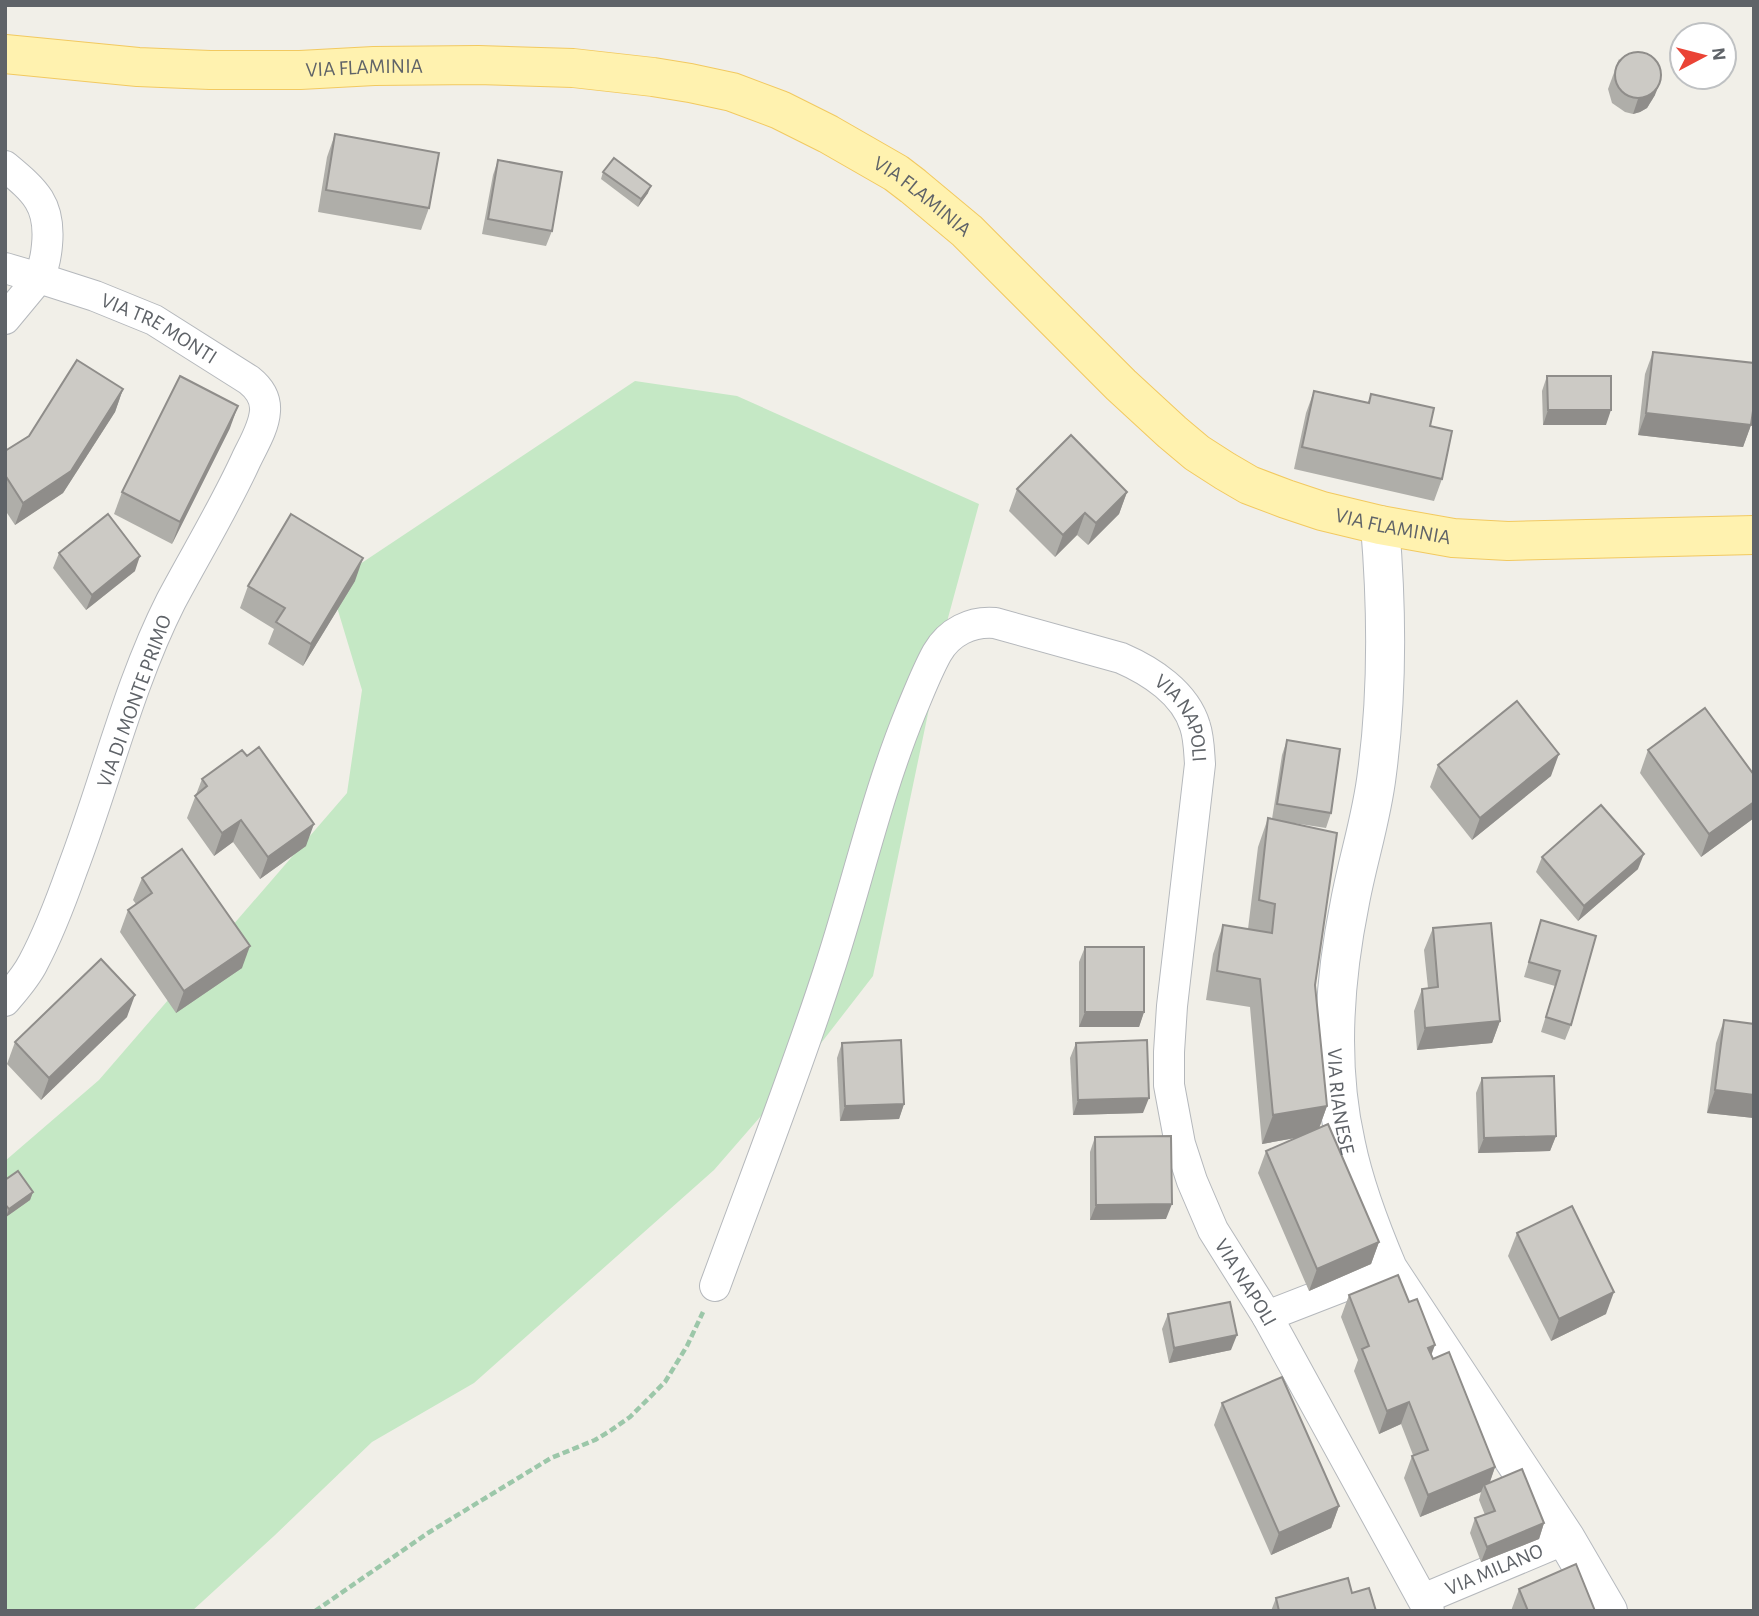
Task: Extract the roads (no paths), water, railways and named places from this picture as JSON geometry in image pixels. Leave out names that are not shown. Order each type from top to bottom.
[{"type":"main road","name":"VIA FLAMINIA","points":[[5,54],[114,65],[210,70],[478,65],[573,68],[690,83],[732,92],[780,110],[896,173],[967,231],[1121,385],[1178,437],[1211,463],[1250,485],[1322,511],[1453,538],[1481,541],[1754,535]]},
{"type":"main road","name":"VIA RIANESE","points":[[1380,524],[1386,649],[1382,733],[1373,801],[1344,935],[1337,996],[1335,1052],[1345,1143],[1370,1226],[1388,1269],[1566,1539],[1608,1611]]},
{"type":"street","points":[[5,166],[33,191],[46,213],[48,224],[46,260],[39,278],[5,319]]},
{"type":"street","name":"VIA TRE MONTI","points":[[5,268],[95,296],[154,320],[249,380],[265,401]]},
{"type":"street","name":"VIA DI MONTE PRIMO","points":[[5,1001],[33,963],[49,929],[155,636],[260,432],[265,401]]},
{"type":"street","name":"VIA NAPOLI","points":[[715,1286],[801,1052],[828,972],[874,815],[903,731],[937,652],[955,633],[985,622],[1121,658],[1143,669],[1180,698],[1186,706],[1195,726],[1200,764],[1169,1052],[1169,1085],[1180,1143],[1202,1206],[1226,1252],[1267,1317],[1426,1605]]},
{"type":"street","points":[[1267,1317],[1388,1269]]},
{"type":"street","name":"VIA MILANO","points":[[1426,1605],[1566,1539]]}]
